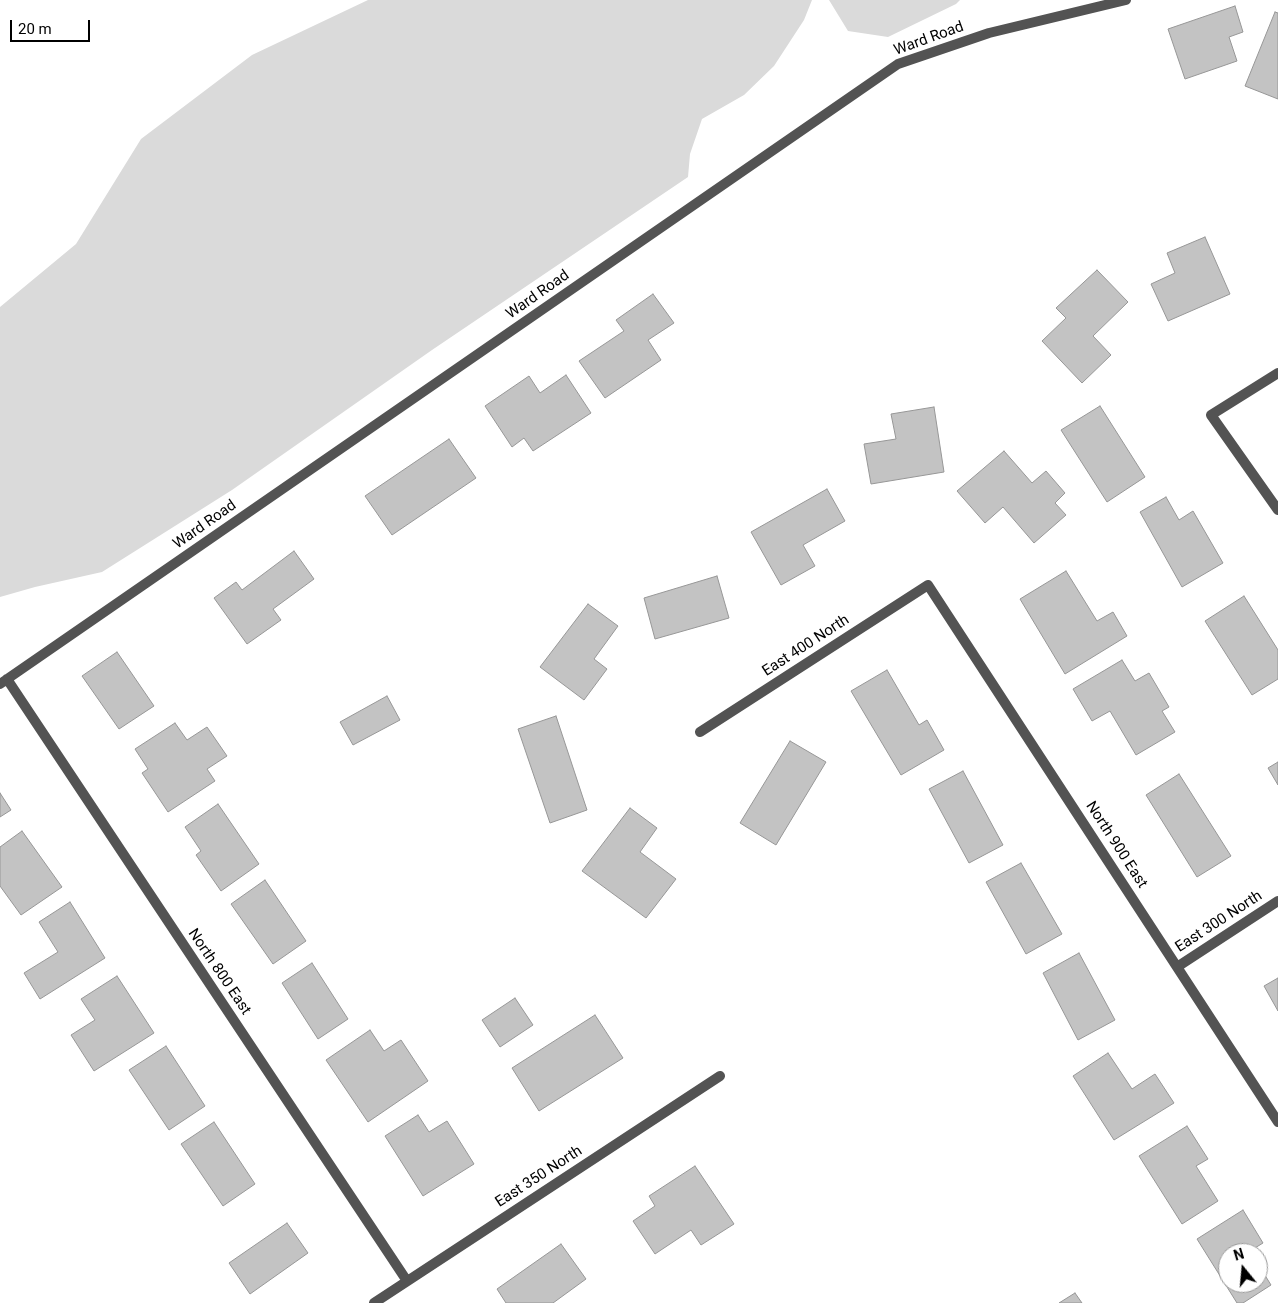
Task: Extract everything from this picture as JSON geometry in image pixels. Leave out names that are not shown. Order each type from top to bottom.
[{"type":"street","name":"Ward Road","points":[[4,682],[898,64],[989,33],[1126,0]]},
{"type":"street","points":[[1278,373],[1211,415],[1278,510]]},
{"type":"street","name":"East 400 North","points":[[700,732],[928,585]]},
{"type":"street","name":"North 900 East","points":[[928,585],[1278,1122]]},
{"type":"street","name":"North 800 East","points":[[4,682],[407,1281]]},
{"type":"street","name":"East 300 North","points":[[1177,967],[1278,901]]},
{"type":"street","name":"East 350 North","points":[[374,1303],[720,1076]]},
{"type":"shaded area","points":[[368,0],[812,0],[804,20],[774,66],[744,95],[702,119],[690,154],[688,177],[432,350],[232,490],[102,572],[0,597],[0,307],[76,244],[141,139],[252,55]]},
{"type":"shaded area","points":[[829,0],[960,0],[956,4],[888,37],[848,31]]},
{"type":"building","points":[[1235,6],[1243,32],[1229,37],[1237,61],[1185,79],[1168,29]]},
{"type":"building","points":[[1275,12],[1278,13],[1278,99],[1245,86]]},
{"type":"building","points":[[1205,237],[1230,294],[1168,321],[1151,284],[1175,273],[1167,253]]},
{"type":"building","points":[[1097,270],[1128,302],[1093,336],[1111,355],[1082,383],[1042,341],[1066,318],[1056,308]]},
{"type":"building","points":[[653,294],[674,323],[648,340],[661,360],[605,398],[579,361],[624,331],[616,320]]},
{"type":"building","points":[[566,375],[591,413],[533,451],[524,438],[512,447],[485,406],[529,376],[540,393]]},
{"type":"building","points":[[1100,406],[1145,477],[1107,502],[1061,430]]},
{"type":"building","points":[[934,407],[944,472],[871,484],[864,444],[896,439],[891,414]]},
{"type":"building","points":[[449,439],[476,478],[392,535],[365,496]]},
{"type":"building","points":[[1004,451],[1032,483],[1046,471],[1065,493],[1055,503],[1066,515],[1034,543],[1003,507],[985,523],[957,491]]},
{"type":"building","points":[[827,489],[845,521],[803,545],[815,566],[781,585],[751,532]]},
{"type":"building","points":[[1166,497],[1179,520],[1193,511],[1223,563],[1182,587],[1140,512]]},
{"type":"building","points":[[294,551],[314,579],[273,609],[281,620],[247,644],[214,598],[236,582],[242,590]]},
{"type":"building","points":[[1066,571],[1097,621],[1113,612],[1127,636],[1065,674],[1020,599]]},
{"type":"building","points":[[717,576],[729,618],[655,639],[644,598]]},
{"type":"building","points":[[1244,596],[1278,650],[1278,679],[1252,695],[1205,621]]},
{"type":"building","points":[[588,604],[618,626],[594,659],[607,669],[584,700],[540,667]]},
{"type":"building","points":[[117,652],[154,706],[119,729],[82,676]]},
{"type":"building","points":[[1122,660],[1135,681],[1149,673],[1169,707],[1162,711],[1175,732],[1136,755],[1110,711],[1092,721],[1073,689]]},
{"type":"building","points":[[887,670],[919,725],[927,720],[944,750],[901,775],[851,691]]},
{"type":"building","points":[[387,696],[400,720],[353,745],[340,722]]},
{"type":"building","points":[[556,716],[587,810],[550,823],[518,729]]},
{"type":"building","points":[[175,723],[187,740],[207,727],[227,756],[207,769],[215,781],[168,812],[142,773],[148,769],[135,749]]},
{"type":"building","points":[[790,741],[826,762],[776,845],[740,823]]},
{"type":"building","points":[[1278,762],[1278,785],[1268,768]]},
{"type":"building","points":[[963,771],[1003,845],[969,863],[929,789]]},
{"type":"building","points":[[1179,774],[1231,856],[1197,877],[1146,795]]},
{"type":"building","points":[[0,793],[11,810],[0,817]]},
{"type":"building","points":[[218,804],[259,864],[221,891],[196,855],[201,851],[185,827]]},
{"type":"building","points":[[630,808],[657,828],[640,852],[676,879],[646,918],[582,871]]},
{"type":"building","points":[[22,831],[62,887],[21,915],[0,886],[0,847]]},
{"type":"building","points":[[1021,863],[1062,934],[1026,954],[986,882]]},
{"type":"building","points":[[265,880],[306,941],[273,964],[231,904]]},
{"type":"building","points":[[70,902],[105,958],[40,999],[24,973],[58,952],[39,922]]},
{"type":"building","points":[[1079,953],[1115,1020],[1078,1040],[1043,973]]},
{"type":"building","points":[[312,963],[348,1019],[318,1039],[282,983]]},
{"type":"building","points":[[117,976],[154,1033],[94,1071],[71,1035],[95,1020],[81,999]]},
{"type":"building","points":[[1278,978],[1278,1011],[1264,986]]},
{"type":"building","points":[[515,998],[533,1025],[500,1047],[482,1020]]},
{"type":"building","points":[[595,1015],[623,1058],[539,1111],[512,1068]]},
{"type":"building","points":[[370,1030],[384,1051],[401,1040],[428,1081],[368,1122],[326,1060]]},
{"type":"building","points":[[166,1046],[205,1106],[169,1130],[129,1070]]},
{"type":"building","points":[[1108,1053],[1132,1089],[1155,1074],[1174,1103],[1114,1140],[1073,1076]]},
{"type":"building","points":[[418,1115],[429,1132],[447,1121],[474,1164],[423,1196],[385,1136]]},
{"type":"building","points":[[214,1122],[255,1184],[223,1206],[181,1144]]},
{"type":"building","points":[[1187,1126],[1208,1159],[1196,1166],[1218,1201],[1182,1224],[1139,1156]]},
{"type":"building","points":[[695,1166],[734,1224],[701,1245],[691,1230],[655,1254],[633,1221],[655,1206],[649,1196]]},
{"type":"building","points":[[1243,1210],[1263,1243],[1218,1243],[1218,1273],[1197,1239]]},
{"type":"building","points":[[287,1223],[308,1253],[250,1294],[229,1263]]},
{"type":"building","points":[[561,1244],[586,1279],[553,1303],[506,1303],[497,1289]]},
{"type":"building","points":[[1075,1293],[1082,1303],[1059,1303]]},
{"type":"building","points":[[1231,1293],[1259,1293],[1243,1303],[1237,1303]]}]
